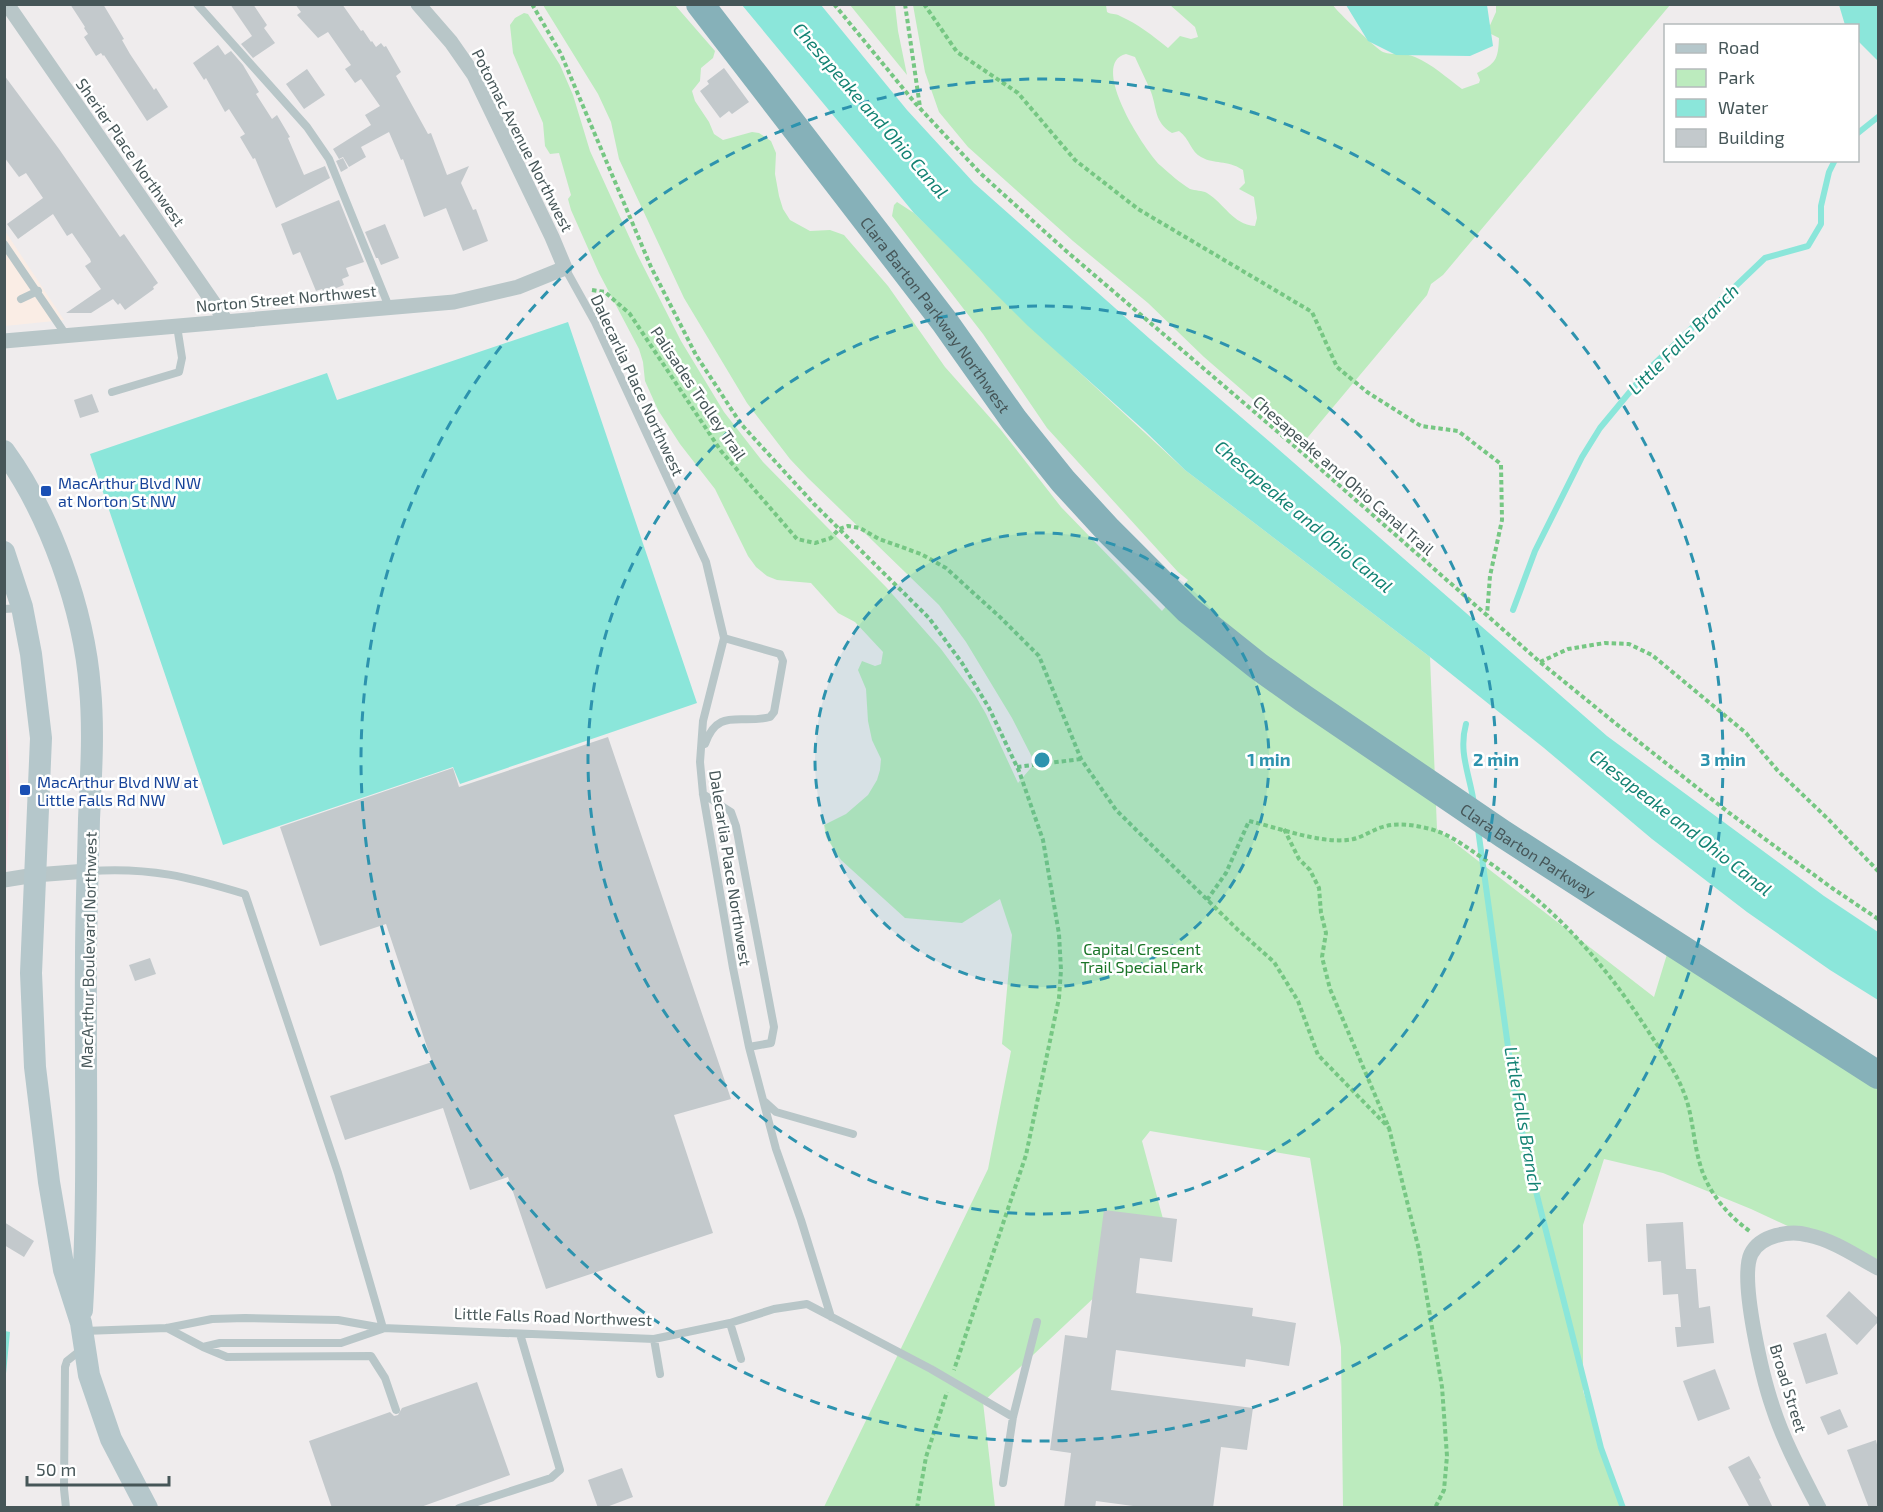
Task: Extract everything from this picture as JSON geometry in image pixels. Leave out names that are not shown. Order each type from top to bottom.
[{"type":"highway","name":"Clara Barton Parkway Northwest","points":[[700,4],[944,321],[1014,420],[1071,489],[1188,610]]},
{"type":"highway","name":"Clara Barton Parkway","points":[[1188,610],[1258,666],[1503,834],[1878,1075]]},
{"type":"main road","name":"MacArthur Boulevard Northwest","points":[[4,451],[29,491],[57,549],[73,598],[90,685],[93,726],[87,871],[85,1258],[82,1334]]},
{"type":"main road","name":"MacArthur Boulevard Northwest","points":[[4,552],[13,608],[31,654],[41,738],[31,973],[35,1067],[49,1182],[64,1270],[82,1334],[88,1375],[111,1439],[147,1508]]},
{"type":"street","name":"Sherier Place Northwest","points":[[7,4],[226,321]]},
{"type":"street","name":"Potomac Avenue Northwest","points":[[418,4],[451,42],[474,75],[565,268]]},
{"type":"street","name":"Norton Street Northwest","points":[[4,341],[454,302],[526,284],[565,268]]},
{"type":"street","points":[[4,880],[87,871]]},
{"type":"street","points":[[1763,1240],[1773,1235],[1807,1234],[1842,1248],[1878,1268]]},
{"type":"street","name":"Broad Street","points":[[1763,1240],[1750,1257],[1749,1281],[1757,1351],[1773,1408],[1797,1467],[1819,1508]]},
{"type":"lane","points":[[197,4],[307,127],[329,159],[389,307]]},
{"type":"lane","points":[[5,247],[38,291],[66,335]]},
{"type":"lane","name":"Dalecarlia Place Northwest","points":[[565,268],[595,322],[706,562],[724,638],[703,721],[701,754],[703,794],[749,1047],[776,1149],[831,1317]]},
{"type":"lane","points":[[21,299],[38,291]]},
{"type":"lane","points":[[112,392],[179,372],[182,358],[177,326]]},
{"type":"lane","points":[[701,754],[712,728],[717,723],[736,719],[762,719],[770,717],[774,712],[783,661],[780,654],[724,638]]},
{"type":"lane","points":[[703,794],[731,812],[736,826],[774,1027],[771,1043],[749,1047]]},
{"type":"lane","points":[[87,871],[153,871],[195,879],[245,894],[338,1173],[383,1328]]},
{"type":"lane","points":[[764,1101],[776,1112],[853,1134]]},
{"type":"lane","name":"Little Falls Road Northwest","points":[[383,1328],[654,1339],[730,1323],[774,1309],[807,1304],[1013,1417]]},
{"type":"lane","points":[[66,1508],[64,1489],[65,1368],[82,1334],[167,1328],[212,1319],[245,1318],[338,1320],[383,1328]]},
{"type":"lane","points":[[1003,1483],[1013,1417],[1037,1322]]},
{"type":"lane","points":[[730,1323],[741,1359]]},
{"type":"lane","points":[[167,1328],[227,1357],[371,1356],[385,1378],[396,1410]]},
{"type":"lane","points":[[203,1347],[220,1343],[341,1343],[383,1328]]},
{"type":"lane","points":[[459,1508],[550,1478],[560,1470],[520,1334]]},
{"type":"lane","points":[[654,1339],[660,1374]]},
{"type":"path","points":[[532,4],[561,54],[651,267],[696,355],[741,423],[814,504],[929,618],[962,663],[989,708],[1017,767],[1045,850],[1059,934],[1061,970],[1059,998],[1026,1155],[950,1380]]},
{"type":"path","name":"Chesapeake and Ohio Canal Trail","points":[[834,4],[920,108],[980,172],[1057,242],[1540,662],[1728,812],[1878,919]]},
{"type":"path","points":[[905,4],[920,108]]},
{"type":"path","points":[[924,4],[957,52],[1018,93],[1075,160],[1138,209],[1312,312],[1337,367],[1367,393],[1421,426],[1458,431],[1501,465],[1502,520],[1490,576],[1487,616]]},
{"type":"path","name":"Palisades Trolley Trail","points":[[588,289],[605,292],[630,314],[721,451],[797,539],[815,543],[831,538],[839,529]]},
{"type":"path","points":[[839,529],[848,526],[860,528],[879,539],[921,554],[946,568],[1039,656],[1081,759],[1116,810],[1274,962],[1298,1002],[1318,1055],[1389,1128]]},
{"type":"path","points":[[1540,662],[1568,650],[1605,643],[1629,644],[1652,655],[1746,733],[1778,771],[1878,871]]},
{"type":"path","points":[[1017,767],[1081,759]]},
{"type":"path","points":[[1207,900],[1226,873],[1250,821],[1315,837],[1347,840],[1363,837],[1384,826],[1411,825],[1444,833],[1459,842],[1510,876],[1574,933],[1610,976],[1658,1046],[1684,1093],[1700,1166],[1718,1200],[1738,1223],[1763,1240]]},
{"type":"path","points":[[1283,829],[1299,859],[1310,870],[1319,888],[1321,913],[1326,933],[1322,957],[1330,989],[1389,1128],[1419,1250],[1442,1387],[1447,1456],[1444,1490],[1436,1508]]},
{"type":"path","points":[[917,1508],[926,1456],[947,1391]]},
{"type":"shaded area","points":[[5,231],[64,320],[5,326]]},
{"type":"shaded area","points":[[4,682],[10,787],[5,904],[4,904]]},
{"type":"green space","name":"Capital Crescent Trail Special Park","points":[[543,5],[675,5],[715,51],[713,58],[701,68],[700,81],[692,91],[695,101],[714,134],[723,140],[752,132],[759,133],[771,141],[776,153],[775,174],[779,196],[790,220],[810,231],[830,230],[844,235],[888,286],[945,367],[1001,430],[1061,507],[1162,611],[1188,580],[1178,572],[1047,428],[983,334],[892,216],[894,205],[897,202],[914,213],[1064,358],[1185,470],[1430,657],[1437,829],[1654,997],[1671,941],[1878,1075],[1878,1268],[1751,1209],[1663,1173],[1604,1159],[1583,1225],[1583,1391],[1624,1507],[1343,1507],[1341,1347],[1310,1158],[1150,1131],[1142,1141],[1166,1230],[983,1402],[995,1507],[824,1507],[988,1169],[1011,1051],[1002,1044],[1012,935],[1000,899],[962,923],[905,918],[841,860],[826,837],[824,825],[846,814],[868,795],[877,780],[881,759],[872,740],[866,689],[858,670],[862,661],[875,666],[881,664],[883,652],[855,622],[838,613],[811,583],[777,580],[767,576],[756,567],[748,556],[715,489],[680,444],[658,410],[645,381],[639,349],[599,273],[571,210],[568,199],[571,195],[559,153],[550,154],[545,146],[543,123],[513,53],[510,25],[515,18],[524,13],[528,14],[560,65],[573,95],[590,151],[637,254],[681,341],[724,412],[763,462],[886,587],[941,649],[986,714],[1018,783],[1035,763],[1012,718],[966,642],[939,605],[808,478],[790,459],[747,403],[684,298],[619,159],[611,122],[598,94]]},
{"type":"green space","points":[[850,5],[895,5],[907,75]]},
{"type":"green space","points":[[913,5],[1106,5],[1107,12],[1133,23],[1168,48],[1180,36],[1191,39],[1198,37],[1195,27],[1170,5],[1333,5],[1341,15],[1383,52],[1415,57],[1433,67],[1462,89],[1479,83],[1477,73],[1492,63],[1497,56],[1499,38],[1487,32],[1496,12],[1496,5],[1670,5],[1443,275],[1431,284],[1427,295],[1303,443],[1204,357],[1148,303],[1073,241],[968,147],[939,112],[925,72]],"holes":[[[1126,54],[1135,57],[1151,92],[1159,119],[1166,129],[1172,133],[1179,131],[1201,157],[1231,164],[1243,170],[1245,183],[1239,189],[1254,197],[1257,218],[1255,226],[1234,218],[1207,193],[1190,189],[1182,184],[1161,166],[1143,143],[1123,107],[1113,73],[1116,61]]]},
{"type":"water","name":"Chesapeake and Ohio Canal","points":[[742,5],[821,5],[907,110],[974,183],[1150,339],[1607,736],[1824,896],[1878,932],[1878,1000],[1830,970],[1747,912],[1652,839],[1544,748],[1430,657],[1185,470],[1028,326],[914,213]]},
{"type":"water","points":[[1346,5],[1487,5],[1493,46],[1470,56],[1396,55],[1368,41]]},
{"type":"water","points":[[1839,5],[1878,5],[1878,61],[1859,42],[1859,24],[1845,24]]},
{"type":"water","points":[[568,322],[697,703],[460,784],[453,767],[223,845],[90,454],[327,373],[337,400]]},
{"type":"water","points":[[5,1331],[10,1332],[5,1384],[4,1383]]},
{"type":"building","points":[[70,4],[103,4],[124,39],[122,40],[130,54],[168,107],[147,121],[104,55],[101,53],[96,56],[84,37],[88,34],[85,27]]},
{"type":"building","points":[[230,4],[253,4],[267,25],[264,28],[275,43],[253,58],[241,44],[252,36]]},
{"type":"building","points":[[295,4],[342,4],[361,31],[363,30],[376,47],[381,43],[384,47],[386,46],[401,72],[396,76],[428,134],[431,133],[447,175],[469,166],[461,183],[473,210],[476,209],[488,241],[463,251],[446,208],[424,217],[403,159],[401,160],[389,132],[361,147],[366,157],[349,167],[343,157],[339,159],[333,149],[371,125],[365,115],[380,106],[361,79],[355,83],[345,69],[351,65],[328,32],[318,38],[297,15],[301,12]]},
{"type":"building","points":[[218,45],[225,55],[231,51],[243,65],[259,92],[256,94],[272,119],[277,115],[290,137],[288,138],[304,175],[325,166],[330,178],[276,208],[255,158],[253,159],[240,137],[245,134],[229,109],[225,112],[206,78],[204,80],[193,63]]},
{"type":"building","points":[[724,68],[749,102],[732,114],[729,111],[720,118],[700,91],[709,84],[707,81]]},
{"type":"building","points":[[307,69],[325,95],[304,109],[286,84]]},
{"type":"building","points":[[4,75],[120,237],[124,234],[158,283],[153,287],[154,289],[125,310],[113,299],[91,313],[66,313],[101,289],[85,266],[91,262],[90,259],[72,233],[67,236],[53,214],[18,239],[7,224],[43,198],[26,173],[19,177],[4,157]]},
{"type":"building","points":[[343,158],[348,168],[341,172],[336,161]]},
{"type":"building","points":[[339,200],[364,262],[346,268],[349,276],[342,279],[344,285],[324,293],[322,289],[316,291],[300,252],[293,255],[281,224]]},
{"type":"building","points":[[385,224],[399,258],[381,265],[365,232]]},
{"type":"building","points":[[92,394],[99,412],[80,418],[74,400]]},
{"type":"building","points":[[608,737],[731,1099],[674,1115],[713,1233],[546,1289],[508,1177],[470,1190],[443,1108],[345,1140],[330,1096],[432,1062],[386,924],[320,946],[280,827],[453,768],[459,787]]},
{"type":"building","points":[[150,958],[156,974],[135,981],[129,965]]},
{"type":"building","points":[[1104,1210],[1177,1219],[1172,1262],[1140,1258],[1136,1293],[1253,1308],[1252,1316],[1296,1323],[1289,1366],[1246,1359],[1245,1367],[1116,1350],[1111,1390],[1253,1408],[1247,1450],[1221,1447],[1213,1508],[1148,1508],[1096,1501],[1095,1508],[1064,1508],[1071,1453],[1050,1450],[1065,1335],[1087,1338]]},
{"type":"building","points":[[4,1222],[34,1241],[24,1257],[4,1245]]},
{"type":"building","points":[[1683,1222],[1686,1269],[1696,1269],[1699,1308],[1710,1306],[1714,1343],[1677,1347],[1675,1327],[1681,1327],[1678,1294],[1663,1295],[1661,1261],[1648,1262],[1646,1224]]},
{"type":"building","points":[[1849,1291],[1878,1318],[1878,1322],[1857,1345],[1826,1316]]},
{"type":"building","points":[[1826,1333],[1838,1374],[1806,1384],[1793,1343]]},
{"type":"building","points":[[1715,1369],[1730,1409],[1698,1421],[1683,1381]]},
{"type":"building","points":[[477,1382],[510,1475],[418,1508],[332,1508],[309,1441],[390,1412],[394,1416],[398,1415],[402,1408]]},
{"type":"building","points":[[1840,1409],[1848,1427],[1828,1435],[1820,1417]]},
{"type":"building","points":[[1876,1440],[1878,1508],[1869,1508],[1847,1450]]},
{"type":"building","points":[[1749,1456],[1773,1508],[1750,1508],[1728,1467]]},
{"type":"building","points":[[622,1468],[633,1497],[598,1508],[588,1480]]},
{"type":"waterway","name":"Little Falls Branch","points":[[1859,132],[1878,117]]},
{"type":"waterway","name":"Little Falls Branch","points":[[1513,610],[1535,551],[1582,457],[1600,428],[1648,370],[1765,258],[1808,246],[1821,224],[1821,206],[1829,172],[1834,162]]},
{"type":"waterway","name":"Little Falls Branch","points":[[1466,724],[1463,745],[1474,804]]},
{"type":"waterway","name":"Little Falls Branch","points":[[1478,829],[1513,1083],[1526,1152],[1601,1448],[1623,1508]]},
{"type":"place","name":"MacArthur Blvd NW at Norton St NW","points":[[46,491]]},
{"type":"place","name":"MacArthur Blvd NW at Little Falls Rd NW","points":[[25,790]]}]
